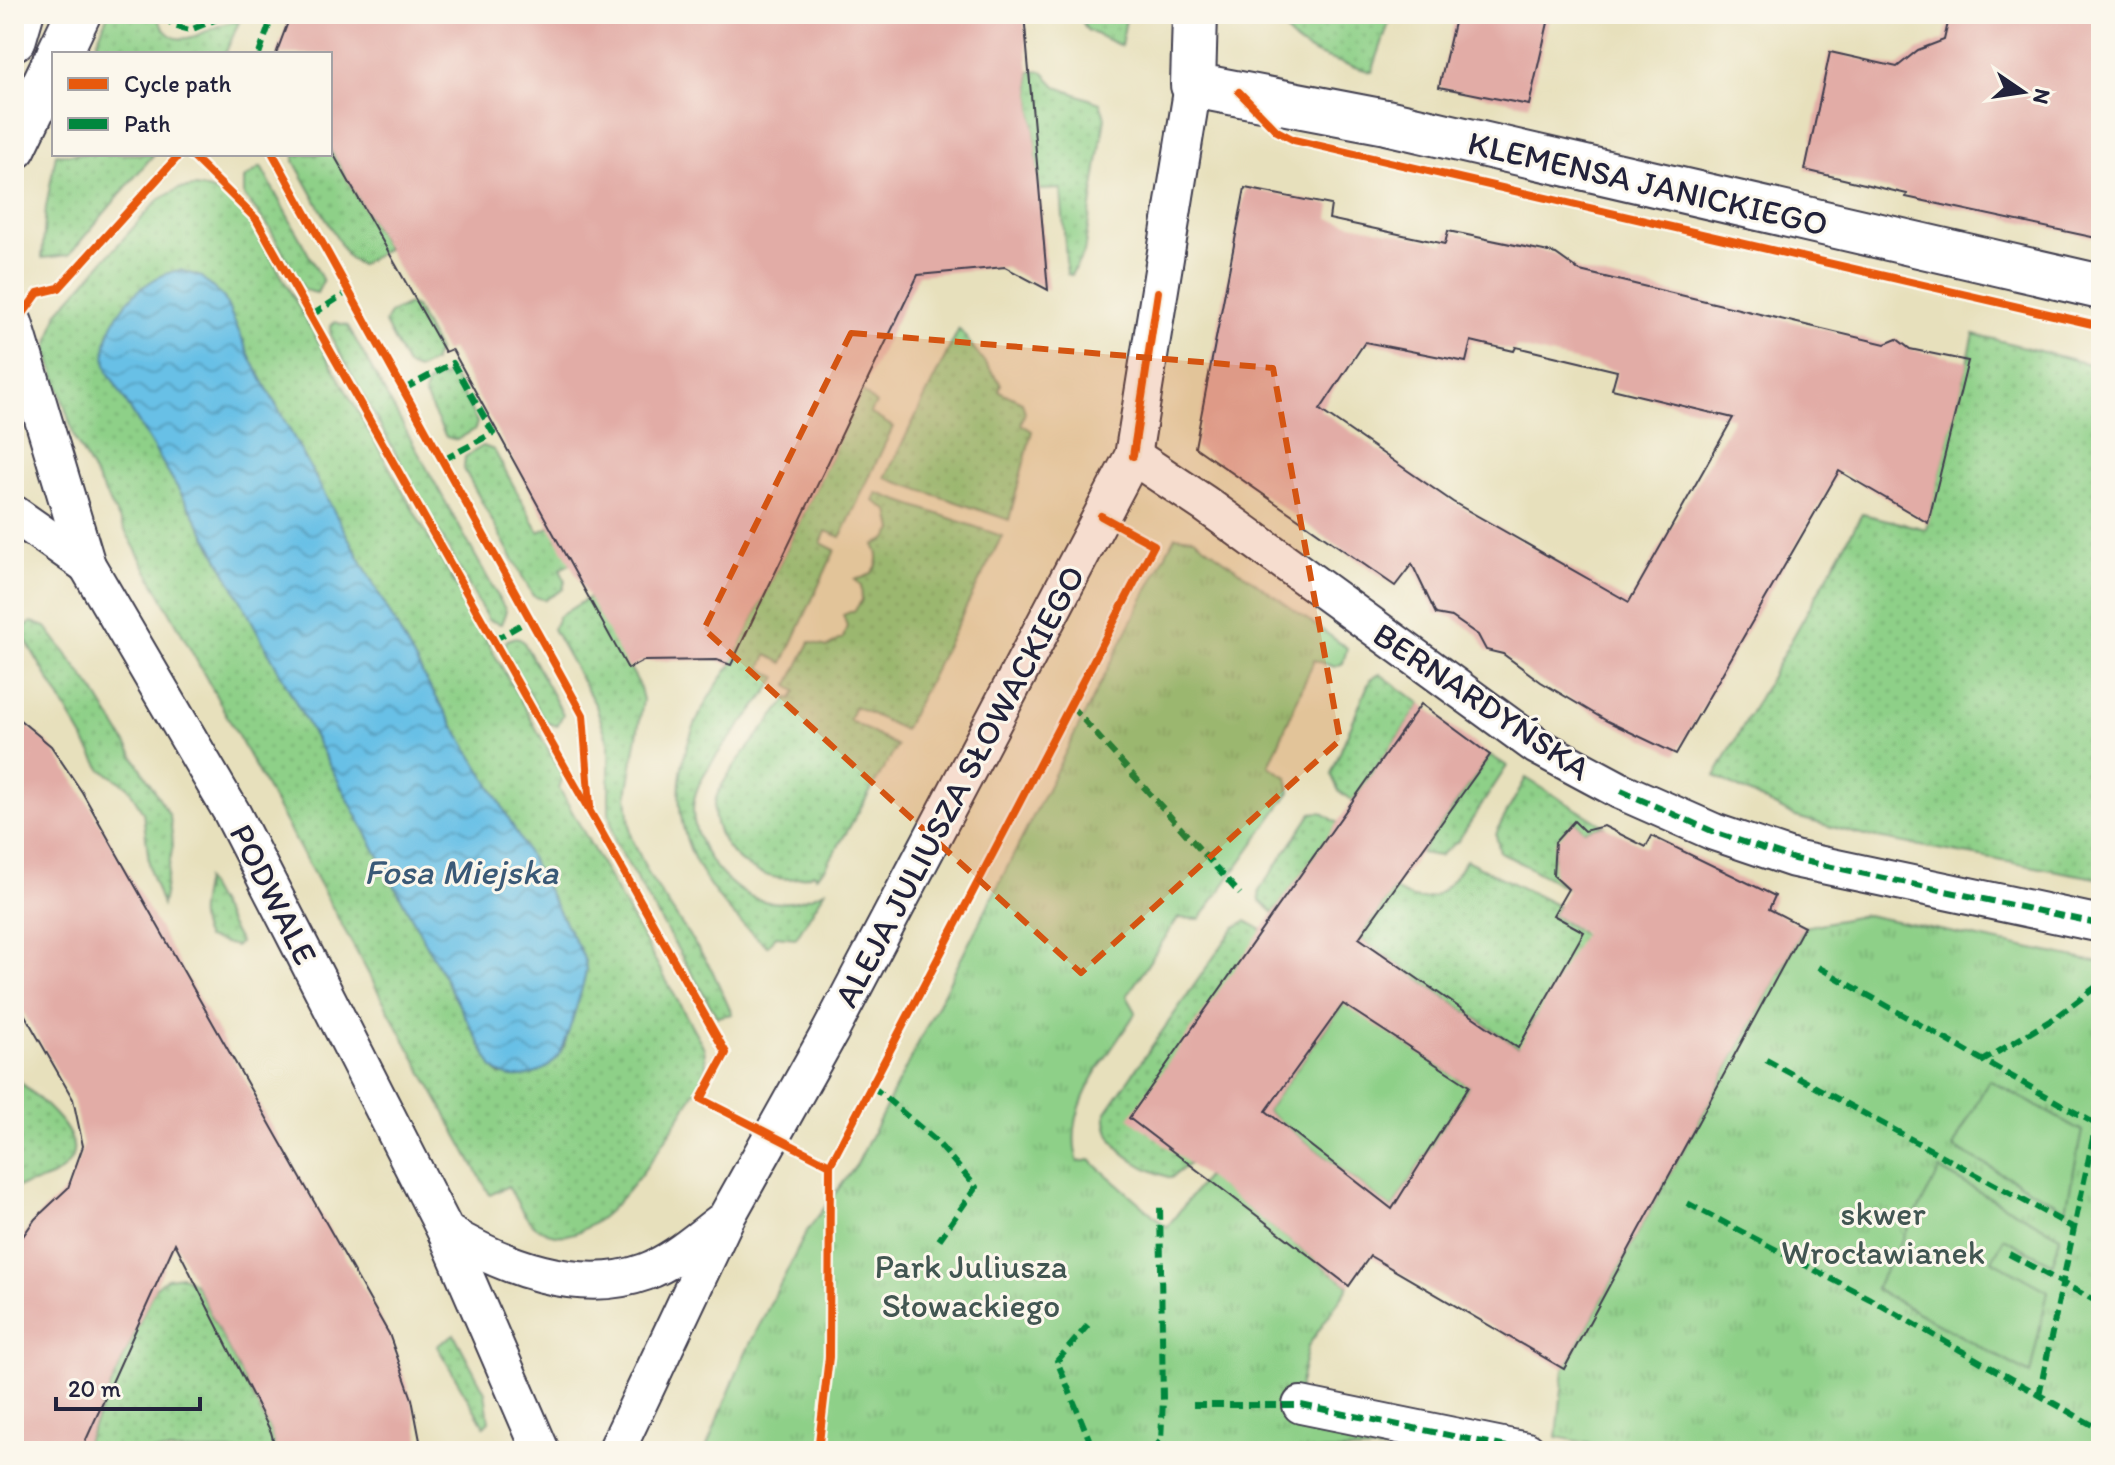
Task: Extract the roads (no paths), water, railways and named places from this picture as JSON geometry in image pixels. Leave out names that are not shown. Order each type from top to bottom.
[{"type":"street","points":[[14,38],[21,14]]},
{"type":"street","points":[[60,52],[78,14]]},
{"type":"street","points":[[1193,85],[1195,14]]},
{"type":"street","points":[[14,147],[52,68]]},
{"type":"street","name":"KLEMENSA JANICKIEGO","points":[[1193,85],[1386,122],[2101,287]]},
{"type":"street","name":"ALEJA JULIUSZA SŁOWACKIEGO","points":[[616,1451],[726,1218],[837,1019],[1133,456],[1193,85]]},
{"type":"street","name":"PODWALE","points":[[14,323],[87,565],[232,813],[446,1232],[541,1451]]},
{"type":"street","name":"BERNARDYŃSKA","points":[[1133,456],[1205,504],[1537,746],[1621,791],[1714,832],[1794,859],[2101,924]]},
{"type":"street","name":"PODWALE","points":[[14,514],[87,565]]},
{"type":"street","points":[[446,1232],[484,1255],[553,1275],[594,1281],[646,1272],[672,1259],[726,1218]]},
{"type":"street","points":[[1301,1405],[1527,1451]]},
{"type":"water","name":"Fosa Miejska","points":[[180,270],[201,277],[224,298],[252,361],[428,684],[496,795],[583,956],[585,976],[562,1050],[553,1062],[537,1073],[509,1076],[493,1068],[203,530],[108,372],[105,355],[107,338],[123,307],[150,282]]},
{"type":"park label","name":"skwer Wrocławianek","points":[[1883,1232]]},
{"type":"park label","name":"Park Juliusza Słowackiego","points":[[971,1286]]}]
